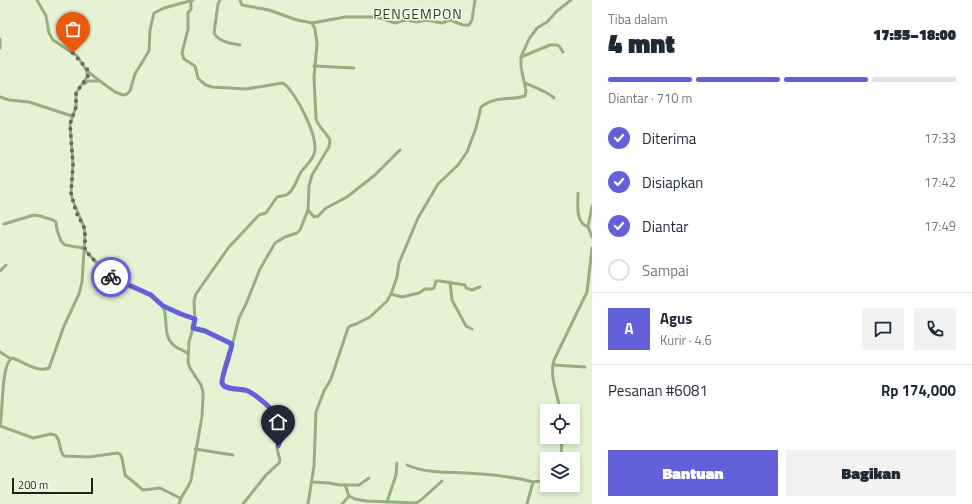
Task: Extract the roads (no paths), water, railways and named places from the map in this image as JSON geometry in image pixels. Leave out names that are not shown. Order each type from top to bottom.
[{"type":"street","points":[[37,0],[46,16],[47,26],[51,37],[58,44],[76,56],[100,81],[115,92],[123,95],[130,91],[135,74],[150,51],[150,30],[154,13],[164,8],[192,1],[191,9],[188,13],[188,29],[182,54],[184,59],[195,66],[198,78],[206,85],[212,87],[246,90],[283,83],[293,94],[310,128],[314,140],[315,148],[313,156],[301,172],[289,193],[285,196],[278,197],[266,213],[259,215],[229,247],[196,294],[193,306],[195,319],[187,352],[190,368],[201,385],[203,392],[202,416],[189,484],[180,498],[179,504]]},
{"type":"street","points":[[220,0],[218,4],[214,33],[222,40],[240,45]]},
{"type":"street","points":[[240,0],[242,5],[269,10],[296,20],[312,23],[345,17],[373,17],[395,23],[406,20],[417,22],[426,20],[442,23],[450,20],[463,25],[469,25],[472,20],[475,0]]},
{"type":"street","points":[[308,504],[312,482],[316,412],[324,391],[333,374],[348,328],[370,317],[386,302],[391,294],[397,277],[399,263],[418,218],[438,184],[458,165],[467,152],[476,128],[481,107],[486,103],[495,100],[507,97],[524,96],[526,94],[521,67],[521,57],[534,30],[547,22],[569,1]]},
{"type":"street","points":[[244,504],[266,475],[279,463],[280,460],[277,449],[282,436],[283,426],[279,416],[263,402],[249,392],[224,386],[222,379],[239,318],[260,269],[271,248],[278,240],[297,233],[300,230],[308,210],[309,186],[312,175],[329,147],[330,140],[327,134],[318,125],[316,113],[314,66],[317,44],[315,29],[312,23]]},
{"type":"street","points":[[0,39],[0,48]]},
{"type":"street","points":[[521,57],[552,45],[559,46],[563,52]]},
{"type":"street","points":[[314,66],[354,68]]},
{"type":"street","points":[[0,352],[11,359],[40,369],[45,370],[49,368],[64,326],[79,294],[82,282],[85,235],[84,227],[76,212],[71,193],[73,165],[70,124],[76,107],[76,93],[88,76],[88,70]]},
{"type":"street","points":[[81,86],[88,81],[100,81]]},
{"type":"street","points":[[525,83],[551,94],[554,98]]},
{"type":"street","points":[[0,97],[9,100],[29,102],[72,116]]},
{"type":"street","points":[[310,128],[318,125]]},
{"type":"street","points":[[308,210],[314,217],[318,216],[326,208],[347,196],[375,175],[400,150]]},
{"type":"street","points":[[578,193],[580,220],[584,226],[588,227]]},
{"type":"street","points":[[592,206],[588,227],[592,237]]},
{"type":"street","points":[[4,224],[34,215],[47,217],[56,222],[61,241],[65,245],[80,247],[85,250],[105,272],[112,277],[151,295],[163,306],[195,319]]},
{"type":"street","points":[[558,404],[552,378],[553,365],[587,292],[592,248]]},
{"type":"street","points":[[0,271],[6,265]]},
{"type":"street","points":[[391,294],[402,297],[421,292],[425,289],[433,289],[436,281],[465,284],[466,288],[472,290],[480,287]]},
{"type":"street","points":[[450,282],[452,300],[466,326],[472,329]]},
{"type":"street","points":[[163,306],[166,312],[166,330],[170,341],[177,348],[187,352]]},
{"type":"street","points":[[193,328],[205,331],[232,344]]},
{"type":"street","points":[[11,359],[8,361],[1,386],[3,403],[0,426],[33,438],[53,434],[58,437],[61,453],[64,456],[89,457],[120,454],[125,475],[141,488],[147,490],[160,488],[180,498]]},
{"type":"street","points":[[553,365],[585,367]]},
{"type":"street","points":[[195,449],[233,454]]},
{"type":"street","points":[[387,502],[396,474],[397,463]]},
{"type":"street","points":[[407,465],[421,471],[484,474],[504,476],[533,482],[540,480]]},
{"type":"street","points":[[312,482],[359,485],[369,478]]},
{"type":"street","points":[[345,485],[349,496],[355,499],[366,501],[412,503],[419,502],[442,481]]},
{"type":"street","points":[[527,504],[533,482]]},
{"type":"street","points":[[342,504],[349,496]]},
{"type":"district","name":"PENGEMPON","points":[[418,13]]}]
